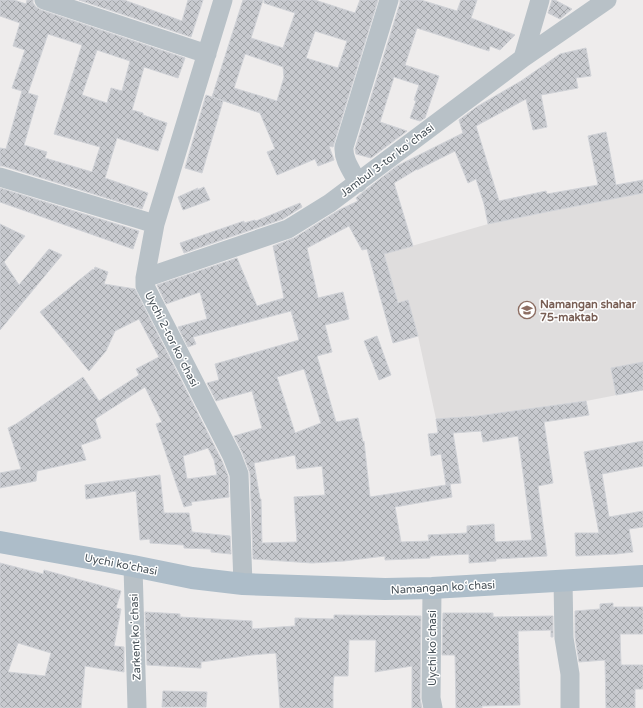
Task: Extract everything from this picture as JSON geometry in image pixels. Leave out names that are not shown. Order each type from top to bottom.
[{"type":"main road","name":"Uychi ko'chasi","points":[[0,542],[192,578],[243,584]]},
{"type":"main road","name":"Namangan koʻchasi","points":[[243,584],[385,589],[432,588],[643,576]]},
{"type":"street","points":[[44,0],[207,54]]},
{"type":"street","name":"Uychi 2-tor koʻchasi","points":[[223,0],[155,224],[145,278],[145,286],[232,456],[239,474],[243,584]]},
{"type":"street","points":[[358,183],[345,159],[344,147],[389,0]]},
{"type":"street","points":[[523,58],[540,0]]},
{"type":"street","name":"Jambul 3-tor koʻchasi","points":[[145,278],[288,229],[330,203],[358,183],[523,58],[607,0]]},
{"type":"street","points":[[0,178],[155,224]]},
{"type":"street","name":"Zarkent koʻchasi","points":[[133,566],[138,708]]},
{"type":"street","points":[[563,580],[564,638],[570,674],[570,708]]},
{"type":"street","name":"Uychi koʻchasi","points":[[432,588],[433,708]]},
{"type":"shaded area","name":"Namangan shahar 75-maktab","points":[[643,193],[643,390],[527,410],[436,419],[418,336],[408,301],[398,303],[384,254],[488,224]]},
{"type":"building","points":[[0,0],[14,0],[26,4],[27,0],[33,0],[36,7],[41,10],[185,58],[178,78],[144,67],[132,110],[167,123],[158,151],[117,138],[105,178],[148,193],[142,209],[0,166],[0,148],[6,149],[22,91],[12,88],[25,50],[13,46],[20,23],[0,16]],"holes":[[[48,34],[82,45],[54,134],[100,147],[92,172],[45,158],[47,152],[24,145],[38,96],[28,93]],[[97,50],[130,61],[122,91],[111,88],[107,103],[82,95]]]},
{"type":"building","points":[[79,0],[124,0],[182,21],[188,0],[203,0],[191,37]]},
{"type":"building","points":[[243,0],[263,0],[251,38],[283,48],[295,13],[264,3],[264,0],[315,0],[355,13],[360,0],[378,0],[333,147],[329,146],[334,160],[318,166],[315,159],[277,175],[267,152],[275,149],[260,113],[212,97]],"holes":[[[315,31],[347,41],[338,68],[306,58]],[[245,54],[283,67],[284,77],[277,101],[234,88]]]},
{"type":"building","points":[[400,0],[421,0],[457,11],[461,0],[477,0],[471,18],[515,35],[500,50],[490,46],[489,51],[417,28],[405,65],[439,76],[425,118],[420,121],[410,118],[416,101],[414,100],[419,85],[394,77],[380,122],[407,131],[371,158],[356,154],[355,149]]},
{"type":"building","points":[[552,0],[555,0],[572,9],[560,19],[548,13]]},
{"type":"building","points":[[586,48],[591,76],[576,78],[578,88],[541,95],[547,127],[533,130],[526,99],[476,126],[499,201],[546,191],[547,194],[598,185],[588,136],[606,132],[616,185],[643,180],[643,193],[488,224],[484,204],[476,179],[468,183],[455,151],[417,169],[394,183],[413,246],[384,254],[398,303],[408,300],[418,336],[393,343],[367,249],[362,250],[349,226],[307,248],[318,298],[343,292],[349,319],[325,325],[332,352],[317,356],[336,422],[358,418],[363,442],[364,441],[370,497],[446,485],[441,454],[431,456],[428,434],[438,433],[436,419],[478,416],[586,401],[589,415],[544,422],[553,483],[538,486],[547,556],[496,559],[496,561],[469,563],[469,554],[430,556],[430,558],[385,560],[385,556],[312,563],[253,559],[250,473],[234,436],[262,428],[252,391],[216,401],[207,383],[219,380],[215,364],[299,340],[291,311],[193,337],[196,344],[188,347],[178,327],[207,319],[200,292],[166,304],[157,285],[237,258],[257,306],[284,298],[273,246],[294,238],[339,210],[358,201],[356,198],[397,166],[463,133],[459,120],[478,106],[521,81],[560,54]],"holes":[[[304,369],[321,423],[295,433],[277,377]],[[481,431],[483,442],[518,436],[532,540],[495,542],[494,524],[467,526],[467,533],[428,535],[429,541],[401,542],[395,507],[452,497],[450,484],[461,483],[453,433]],[[295,455],[297,469],[322,466],[325,495],[294,497],[297,542],[262,543],[261,499],[254,463]]]},
{"type":"building","points":[[206,95],[223,101],[202,173],[185,168]]},
{"type":"building","points":[[204,187],[210,200],[183,210],[178,197],[198,188],[197,190]]},
{"type":"building","points":[[0,188],[139,231],[133,249],[0,202]]},
{"type":"building","points":[[300,203],[302,207],[283,219],[184,253],[180,243],[244,221],[244,223],[256,221]]},
{"type":"building","points":[[0,224],[25,236],[4,262],[19,285],[49,249],[62,255],[0,330]]},
{"type":"building","points":[[95,267],[108,272],[104,284],[135,289],[222,461],[228,476],[229,497],[191,502],[192,505],[184,507],[156,424],[162,422],[145,387],[95,419],[101,438],[81,445],[86,460],[37,471],[36,481],[0,488],[0,473],[21,469],[8,428],[83,377],[99,401],[139,375],[136,369],[159,357],[139,319],[115,331],[106,351],[89,371],[40,312],[93,269],[94,270]],"holes":[[[208,448],[214,460],[217,475],[187,479],[183,456]]]},
{"type":"building","points":[[377,336],[391,375],[379,380],[364,341]]},
{"type":"building","points":[[643,362],[643,390],[616,395],[611,368]]},
{"type":"building","points":[[643,441],[643,466],[602,474],[609,517],[643,511],[643,527],[629,529],[633,552],[576,556],[575,533],[599,533],[584,452]]},
{"type":"building","points":[[160,475],[164,513],[189,513],[192,532],[230,536],[231,554],[211,552],[211,549],[184,548],[184,545],[150,543],[150,539],[140,540],[136,491],[86,499],[85,485]]},
{"type":"building","points":[[0,563],[43,574],[44,570],[121,591],[116,608],[121,609],[114,646],[124,647],[124,672],[85,666],[81,708],[0,708]],"holes":[[[18,643],[51,653],[45,676],[8,672]]]},
{"type":"building","points":[[613,603],[613,607],[643,607],[643,634],[620,634],[621,665],[643,665],[643,689],[635,689],[635,708],[606,708],[605,660],[579,662],[575,637],[575,611],[600,609],[600,604]]},
{"type":"building","points":[[145,612],[180,614],[180,617],[252,621],[252,629],[295,626],[295,618],[334,619],[334,615],[421,616],[420,698],[422,708],[412,708],[412,666],[375,672],[376,640],[349,640],[348,676],[334,676],[333,708],[280,708],[276,653],[201,662],[201,668],[147,665]]},
{"type":"building","points":[[443,613],[493,613],[493,617],[553,616],[553,637],[551,637],[551,630],[518,631],[520,705],[482,706],[482,708],[456,708],[455,655],[442,655]]},
{"type":"building","points":[[163,691],[207,692],[206,707],[162,707]]},
{"type":"place","name":"Namangan shahar 75-maktab","points":[[527,310]]}]
